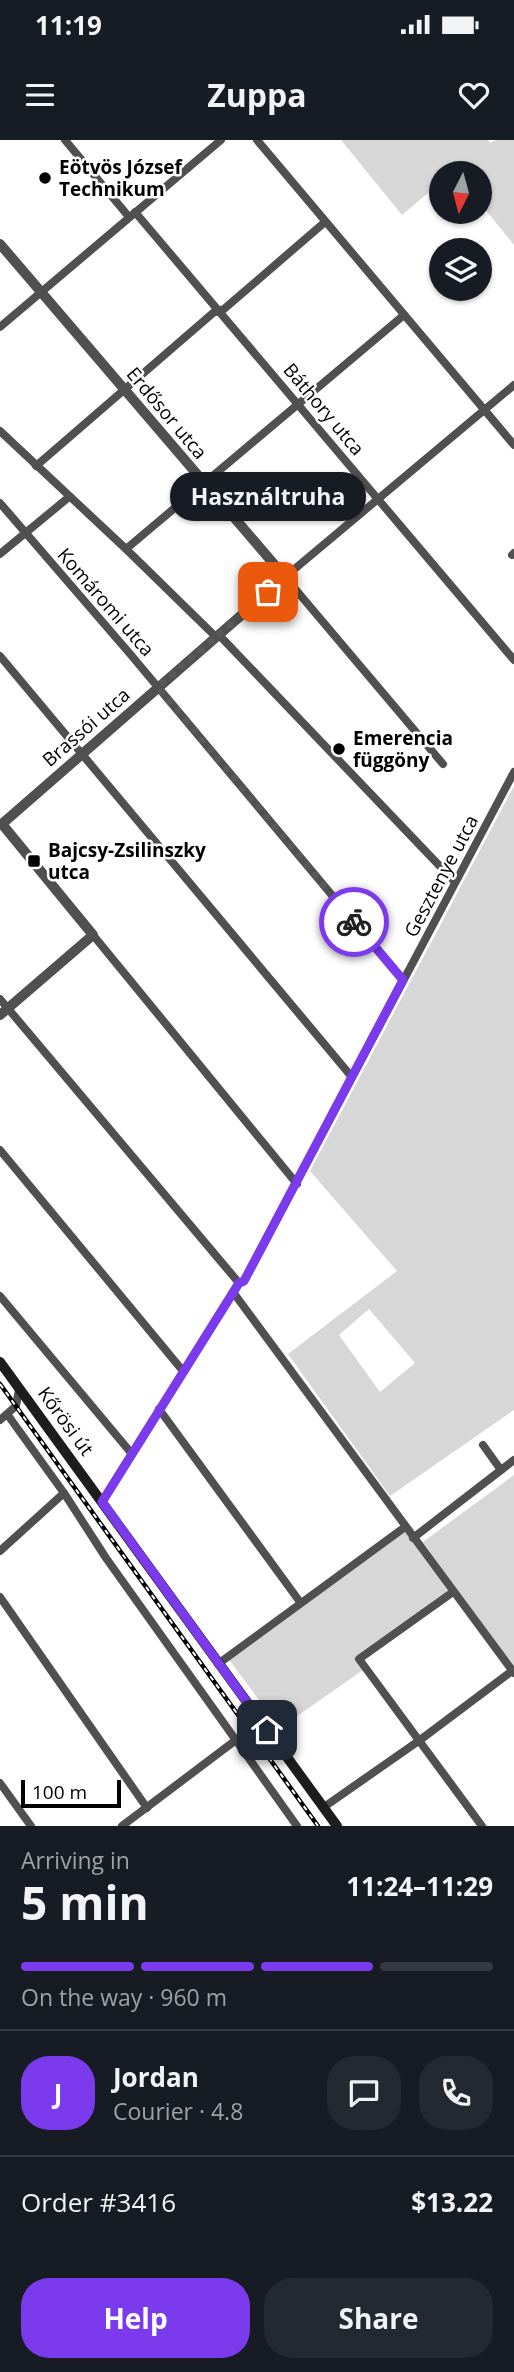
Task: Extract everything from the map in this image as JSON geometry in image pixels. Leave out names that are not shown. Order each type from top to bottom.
[{"type":"main road","name":"Kőrösi út","points":[[0,1362],[337,1826]]},
{"type":"street","name":"Báthory utca","points":[[65,140],[220,310],[514,660]]},
{"type":"street","points":[[0,327],[221,140]]},
{"type":"street","points":[[257,140],[514,445]]},
{"type":"street","points":[[36,466],[213,313],[325,222]]},
{"type":"street","name":"Erdősor utca","points":[[0,244],[443,764]]},
{"type":"street","points":[[126,549],[404,315]]},
{"type":"street","name":"Brassói utca","points":[[1,823],[285,577],[514,385]]},
{"type":"street","points":[[0,431],[217,636],[455,881]]},
{"type":"street","points":[[0,554],[69,497]]},
{"type":"street","name":"Komáromi utca","points":[[0,503],[403,980]]},
{"type":"street","points":[[0,656],[351,1076]]},
{"type":"street","name":"Gesztenye utca","points":[[102,1502],[233,1292],[239,1283],[244,1281],[514,772]]},
{"type":"street","points":[[1,823],[297,1184]]},
{"type":"street","points":[[4,1012],[93,935]]},
{"type":"street","points":[[0,999],[4,1012],[239,1283]]},
{"type":"street","points":[[0,1150],[183,1371]]},
{"type":"street","points":[[233,1292],[513,1672],[324,1807]]},
{"type":"street","points":[[0,1296],[132,1454]]},
{"type":"street","points":[[19,1388],[16,1406],[3,1417],[64,1493],[106,1558],[297,1826]]},
{"type":"street","points":[[16,1406],[34,1409]]},
{"type":"street","points":[[159,1409],[300,1602]]},
{"type":"street","points":[[153,1419],[168,1421]]},
{"type":"street","points":[[484,1445],[501,1470]]},
{"type":"street","points":[[413,1538],[514,1460]]},
{"type":"street","points":[[0,1551],[64,1493]]},
{"type":"street","points":[[218,1664],[405,1527]]},
{"type":"street","points":[[453,1592],[359,1658],[482,1826]]},
{"type":"street","points":[[0,1597],[147,1808]]},
{"type":"street","points":[[122,1826],[236,1740]]},
{"type":"street","points":[[0,1783],[31,1826]]},
{"type":"shaded area","points":[[341,140],[488,140],[490,143],[496,140],[514,140],[514,245],[492,218],[492,161],[429,161],[429,192],[402,215]]},
{"type":"shaded area","points":[[514,786],[514,1410],[390,1496],[288,1354],[397,1271],[310,1171]],"holes":[[[369,1309],[415,1363],[380,1392],[339,1335]]]},
{"type":"shaded area","points":[[514,1475],[514,1667],[423,1542]]},
{"type":"shaded area","points":[[405,1527],[453,1592],[360,1658],[366,1668],[280,1728],[227,1657]]},
{"type":"railway","points":[[0,1384],[318,1826]]},
{"type":"way so far","points":[[268,592],[158,687],[354,922]]},
{"type":"place","name":"Eötvös József Technikum","points":[[45,178]]},
{"type":"place","name":"Használtruha","points":[[268,592]]},
{"type":"place","name":"Emerencia függöny","points":[[339,749]]},
{"type":"place","name":"Bajcsy-Zsilinszky utca","points":[[34,861]]},
{"type":"route","points":[[267,1730],[102,1502],[239,1283],[244,1281],[403,980],[354,922]]}]
